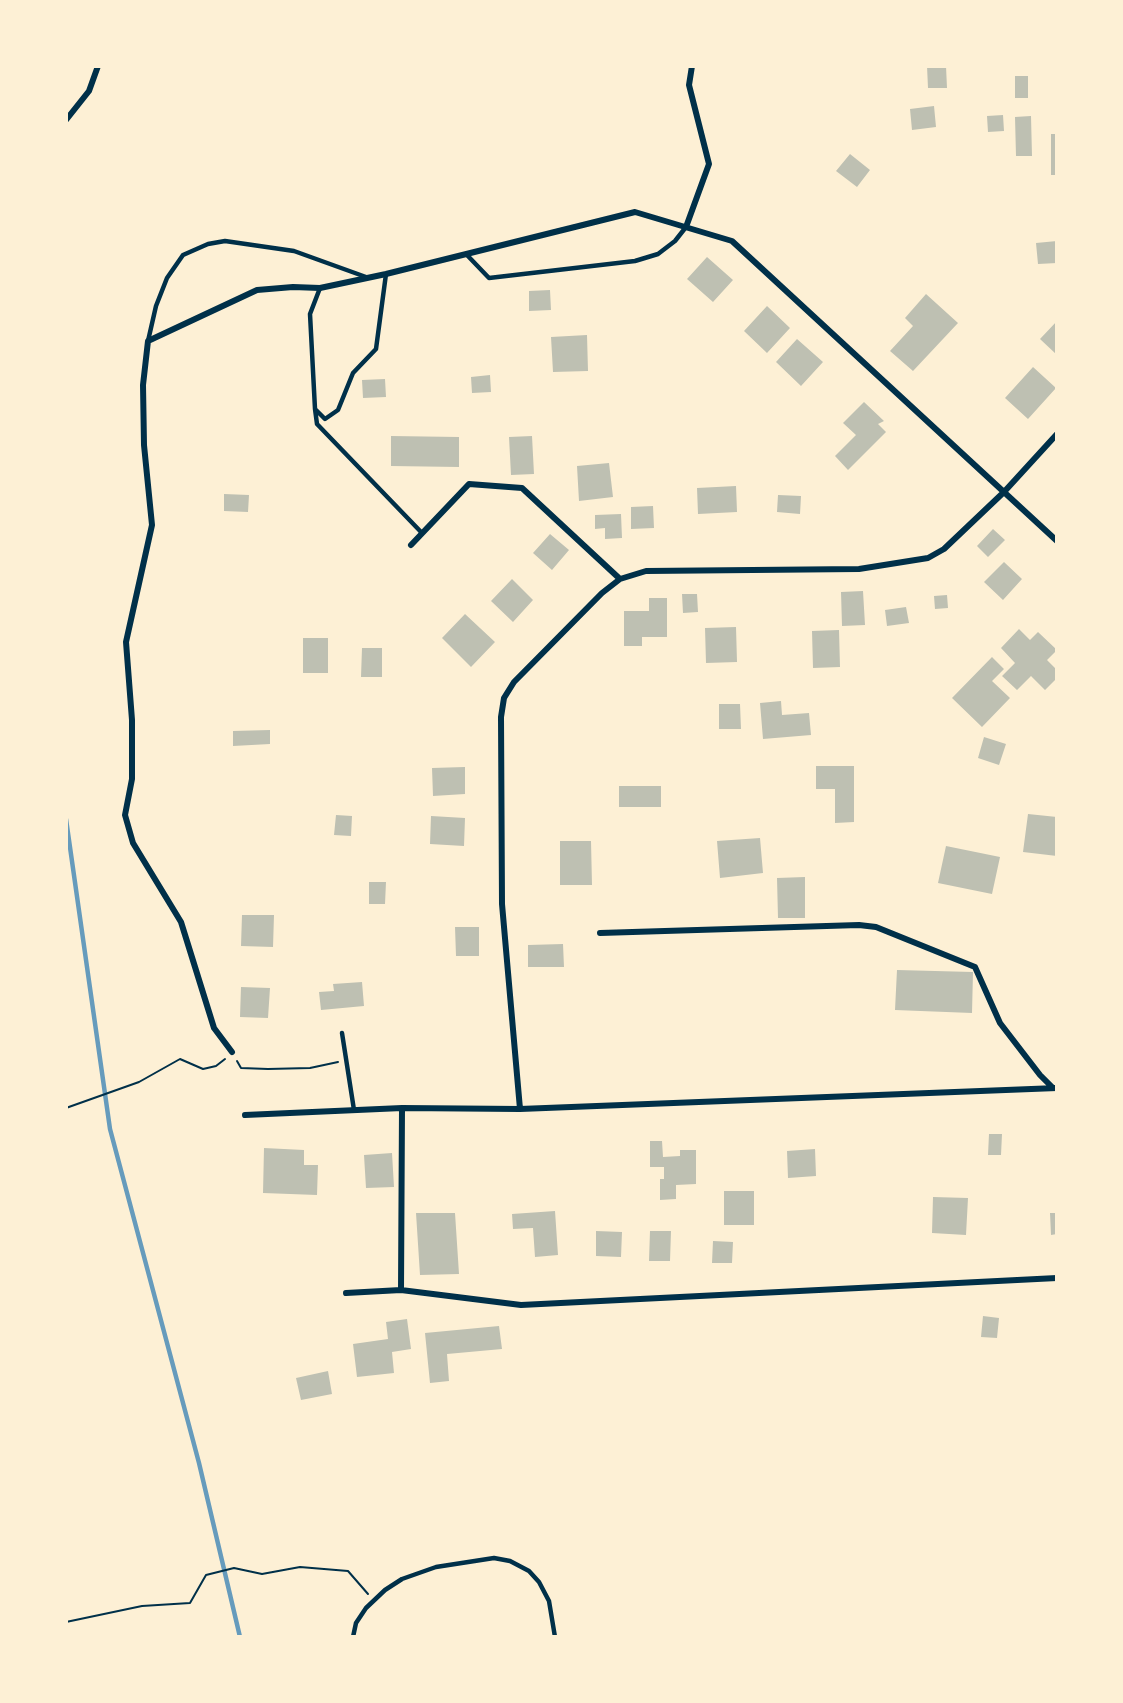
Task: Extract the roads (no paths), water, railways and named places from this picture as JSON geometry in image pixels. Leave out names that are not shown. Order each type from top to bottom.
[{"type":"street","points":[[66,120],[90,91],[98,66]]},
{"type":"street","points":[[686,227],[709,164],[689,85],[692,66]]},
{"type":"street","points":[[232,1052],[214,1028],[181,922],[133,843],[125,815],[132,779],[132,720],[126,642],[152,525],[144,445],[143,385],[148,341],[257,290],[293,287],[320,288],[369,278],[635,212],[732,241],[1057,541]]},
{"type":"street","points":[[520,1109],[502,904],[501,717],[504,698],[514,682],[602,592],[620,579],[646,571],[859,568],[928,558],[944,549],[1005,492],[1057,434]]},
{"type":"street","points":[[411,545],[469,484],[522,489],[620,579]]},
{"type":"street","points":[[600,933],[859,925],[876,927],[975,967],[1000,1023],[1040,1075],[1055,1088]]},
{"type":"street","points":[[245,1115],[402,1108],[520,1109],[1055,1088]]},
{"type":"street","points":[[401,1290],[402,1108]]},
{"type":"street","points":[[346,1293],[401,1290],[521,1305],[1057,1278]]},
{"type":"lane","points":[[466,254],[489,278],[636,261],[658,254],[675,241],[686,227]]},
{"type":"lane","points":[[148,341],[156,306],[167,278],[183,255],[208,244],[225,241],[294,251],[369,278]]},
{"type":"lane","points":[[315,409],[325,419],[338,410],[353,373],[376,348],[386,274]]},
{"type":"lane","points":[[320,288],[310,314],[317,424],[422,532]]},
{"type":"lane","points":[[342,1033],[354,1110]]},
{"type":"lane","points":[[353,1637],[356,1623],[366,1608],[402,1579],[436,1567],[494,1558],[510,1561],[529,1570],[539,1582],[549,1601],[555,1637]]},
{"type":"waterway","points":[[66,819],[110,1129],[199,1463],[240,1637]]}]
